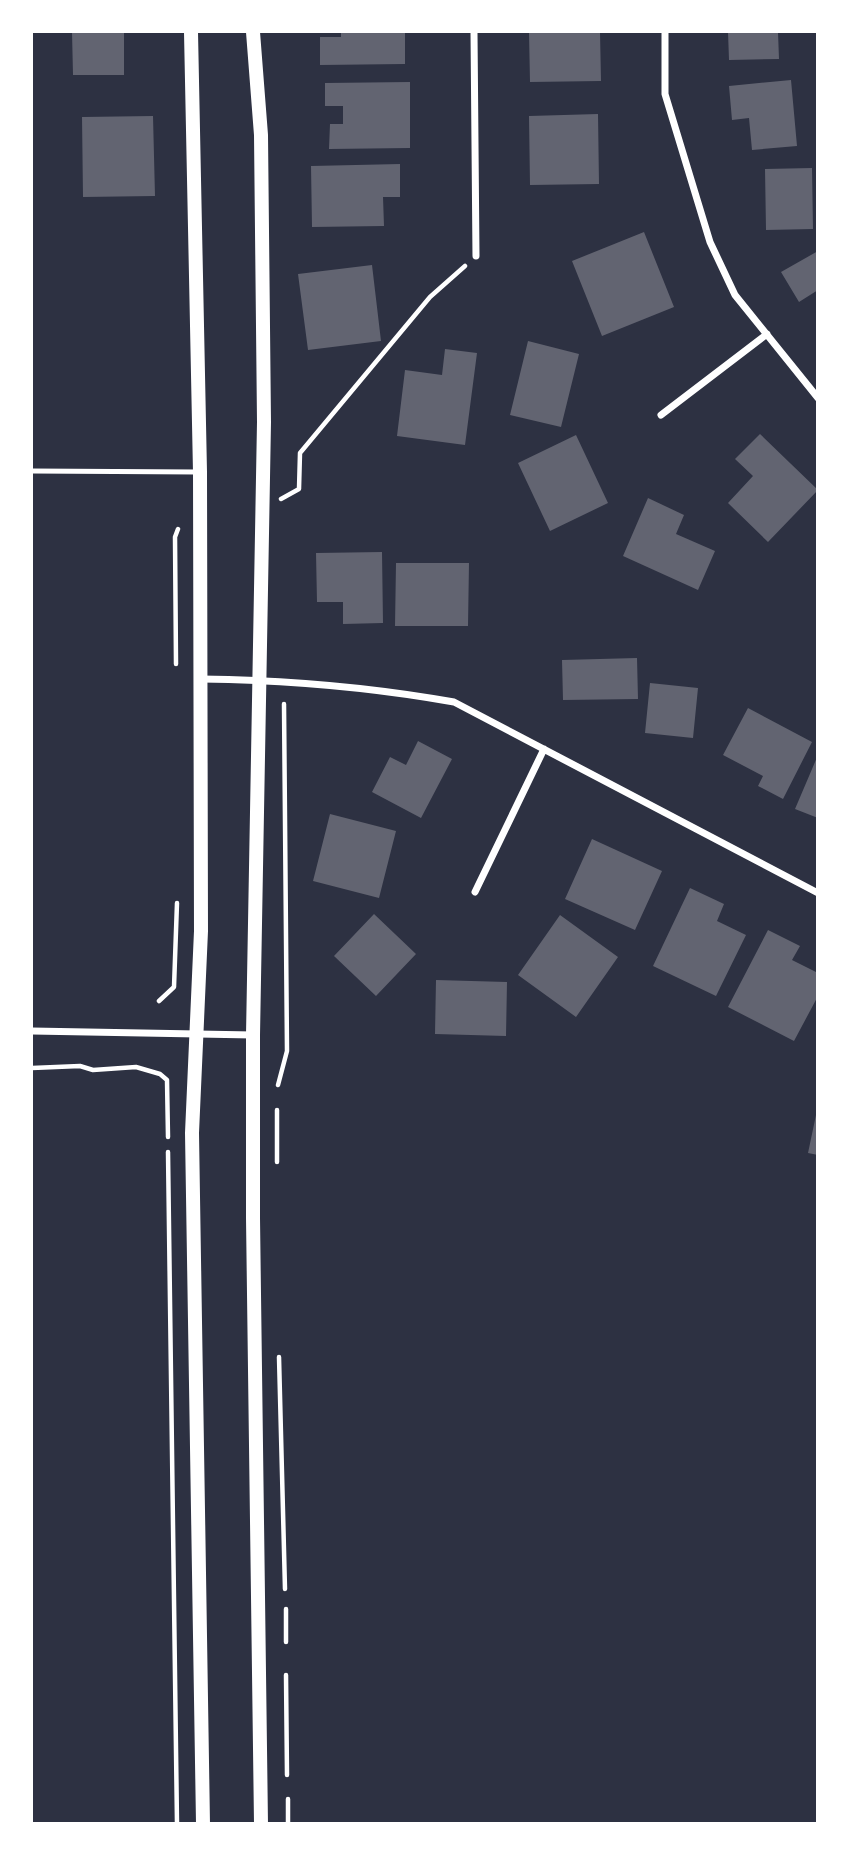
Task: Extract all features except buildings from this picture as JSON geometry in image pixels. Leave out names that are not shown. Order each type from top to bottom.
[{"type":"main road","points":[[191,32],[200,472],[201,931],[192,1133],[203,1824]]},
{"type":"main road","points":[[253,32],[261,135],[264,422],[253,1035],[253,1280],[261,1824]]},
{"type":"street","points":[[474,32],[476,256]]},
{"type":"street","points":[[665,32],[665,94],[710,242],[735,295],[817,398]]},
{"type":"street","points":[[661,415],[767,334]]},
{"type":"street","points":[[200,680],[261,680],[393,691],[454,702],[817,892]]},
{"type":"street","points":[[475,892],[544,749]]},
{"type":"street","points":[[32,1031],[253,1035]]},
{"type":"lane","points":[[32,471],[200,472]]},
{"type":"path","points":[[299,489],[300,453],[429,297],[476,256]]},
{"type":"path","points":[[177,674],[175,537],[180,522]]},
{"type":"path","points":[[278,1085],[287,1051],[284,704]]},
{"type":"path","points":[[159,1001],[174,987],[177,894]]},
{"type":"path","points":[[32,1068],[136,1068],[160,1074],[167,1080],[177,1824]]},
{"type":"path","points":[[277,1110],[277,1162]]},
{"type":"path","points":[[279,1357],[285,1589]]},
{"type":"path","points":[[286,1609],[286,1642]]},
{"type":"path","points":[[286,1675],[287,1774]]},
{"type":"path","points":[[288,1799],[288,1824]]}]
